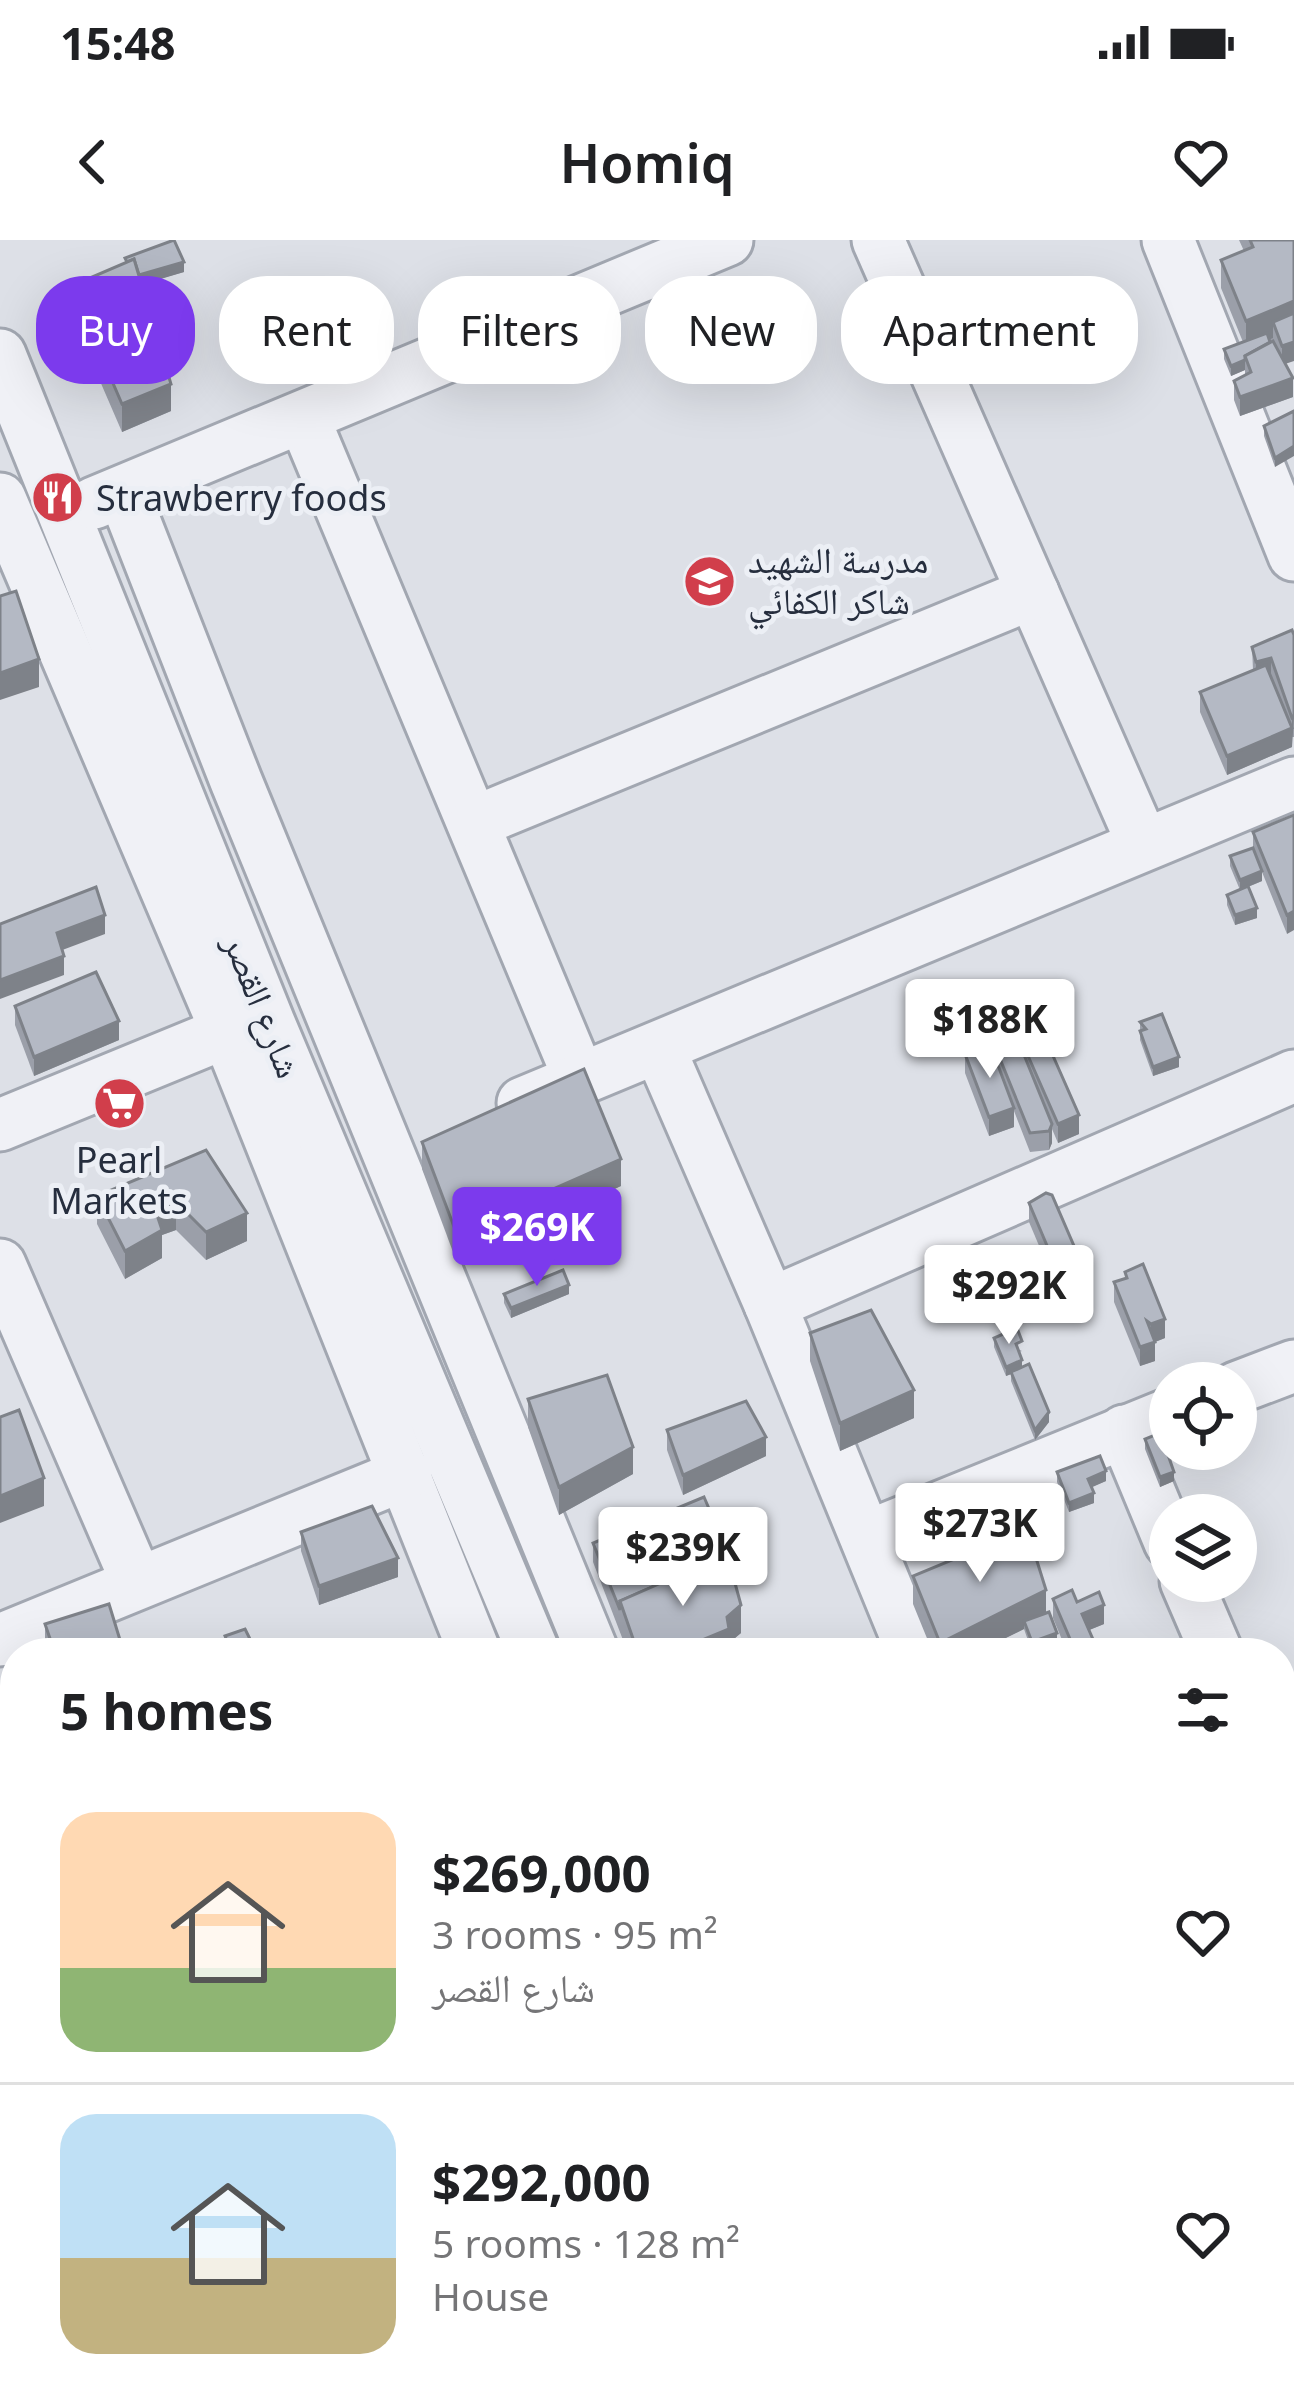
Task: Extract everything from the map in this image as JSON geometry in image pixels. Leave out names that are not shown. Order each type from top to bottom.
[{"type":"street","points":[[5,526],[65,515],[727,240]]},
{"type":"street","points":[[878,240],[1143,844]]},
{"type":"street","points":[[1168,240],[1294,555]]},
{"type":"street","name":"شارع القصر","points":[[0,356],[269,1023],[528,1638]]},
{"type":"street","points":[[304,419],[580,1080]]},
{"type":"street","points":[[123,492],[431,1139],[588,1638]]},
{"type":"street","name":"شارع القصر","points":[[5,526],[227,1032],[469,1638]]},
{"type":"street","points":[[475,822],[1033,593]]},
{"type":"street","points":[[431,1139],[1294,783]]},
{"type":"street","points":[[0,1125],[227,1032]]},
{"type":"street","points":[[659,1048],[907,1638]]},
{"type":"street","points":[[770,1304],[1294,1076]]},
{"type":"street","points":[[0,1264],[137,1582]]},
{"type":"street","points":[[1257,1380],[1294,1366]]},
{"type":"street","points":[[867,1537],[1147,1422],[1161,1494]]},
{"type":"street","points":[[5,1638],[406,1474]]},
{"type":"street","points":[[436,1554],[467,1557],[481,1545],[485,1533]]},
{"type":"street","points":[[1195,1602],[1210,1638]]},
{"type":"building","points":[[174,240],[184,262],[139,275],[134,259],[127,262],[125,258]]},
{"type":"building","points":[[1250,240],[1294,240],[1294,301],[1246,321],[1221,260],[1253,247]]},
{"type":"building","points":[[134,259],[139,276],[94,276]]},
{"type":"building","points":[[1294,313],[1294,342],[1282,346],[1273,322]]},
{"type":"building","points":[[1267,333],[1270,342],[1231,366],[1224,349]]},
{"type":"building","points":[[1273,341],[1293,378],[1240,397],[1234,381],[1251,372],[1245,356]]},
{"type":"building","points":[[113,384],[171,384],[122,404]]},
{"type":"building","points":[[1294,411],[1294,446],[1275,458],[1264,426]]},
{"type":"building","points":[[16,591],[39,659],[0,673],[0,596]]},
{"type":"building","points":[[1292,630],[1292,718],[1271,658],[1256,662],[1252,647]]},
{"type":"building","points":[[1266,665],[1292,728],[1227,756],[1200,692]]},
{"type":"building","points":[[1294,815],[1294,911],[1287,915],[1253,832]]},
{"type":"building","points":[[1253,848],[1262,871],[1240,880],[1230,856]]},
{"type":"building","points":[[1248,886],[1257,908],[1235,915],[1227,895]]},
{"type":"building","points":[[96,887],[105,915],[57,933],[64,956],[0,980],[0,924]]},
{"type":"building","points":[[96,972],[119,1021],[34,1057],[15,1006]]},
{"type":"building","points":[[1162,1014],[1179,1057],[1153,1067],[1140,1031],[1146,1029],[1140,1022]]},
{"type":"building","points":[[1039,1024],[1079,1115],[1058,1124],[1018,1033]]},
{"type":"building","points":[[1016,1035],[1052,1124],[1049,1131],[1030,1133],[994,1044]]},
{"type":"building","points":[[990,1044],[1014,1108],[989,1117],[965,1054]]},
{"type":"building","points":[[584,1069],[621,1159],[456,1232],[422,1142]]},
{"type":"building","points":[[206,1150],[247,1213],[206,1232],[176,1202],[155,1209],[162,1230],[125,1251],[97,1196]]},
{"type":"building","points":[[1046,1193],[1052,1195],[1090,1283],[1067,1293],[1029,1203]]},
{"type":"building","points":[[1143,1264],[1165,1319],[1147,1321],[1155,1342],[1140,1347],[1114,1282]]},
{"type":"building","points":[[563,1270],[569,1285],[511,1308],[504,1294]]},
{"type":"building","points":[[871,1310],[914,1390],[840,1423],[810,1333]]},
{"type":"building","points":[[1017,1328],[1022,1360],[1006,1367],[994,1338]]},
{"type":"building","points":[[1029,1364],[1049,1412],[1035,1430],[1011,1372]]},
{"type":"building","points":[[607,1375],[633,1447],[559,1487],[528,1399]]},
{"type":"building","points":[[746,1401],[766,1437],[683,1475],[667,1430]]},
{"type":"building","points":[[19,1410],[44,1478],[0,1496],[0,1417]]},
{"type":"building","points":[[1100,1456],[1106,1471],[1088,1479],[1094,1493],[1069,1503],[1057,1472]]},
{"type":"building","points":[[704,1497],[719,1532],[712,1535],[724,1556],[620,1601],[620,1610],[593,1543]]},
{"type":"building","points":[[372,1506],[398,1558],[319,1586],[301,1532]]},
{"type":"building","points":[[1027,1529],[1046,1590],[950,1638],[938,1638],[913,1576]]},
{"type":"building","points":[[727,1554],[741,1605],[727,1617],[729,1629],[707,1638],[633,1638],[620,1601]]},
{"type":"building","points":[[1072,1590],[1077,1602],[1099,1592],[1104,1605],[1082,1614],[1092,1638],[1070,1638],[1053,1599]]},
{"type":"building","points":[[109,1604],[119,1638],[50,1638],[45,1624]]},
{"type":"building","points":[[1049,1612],[1057,1633],[1030,1638],[1024,1621]]},
{"type":"building","points":[[245,1629],[250,1638],[226,1638]]},
{"type":"place","name":"Strawberry foods","points":[[57,498]]},
{"type":"place","name":"مدرسة الشهيد شاكر الكفائي","points":[[709,581]]},
{"type":"place","name":"Pearl Markets","points":[[119,1104]]}]
